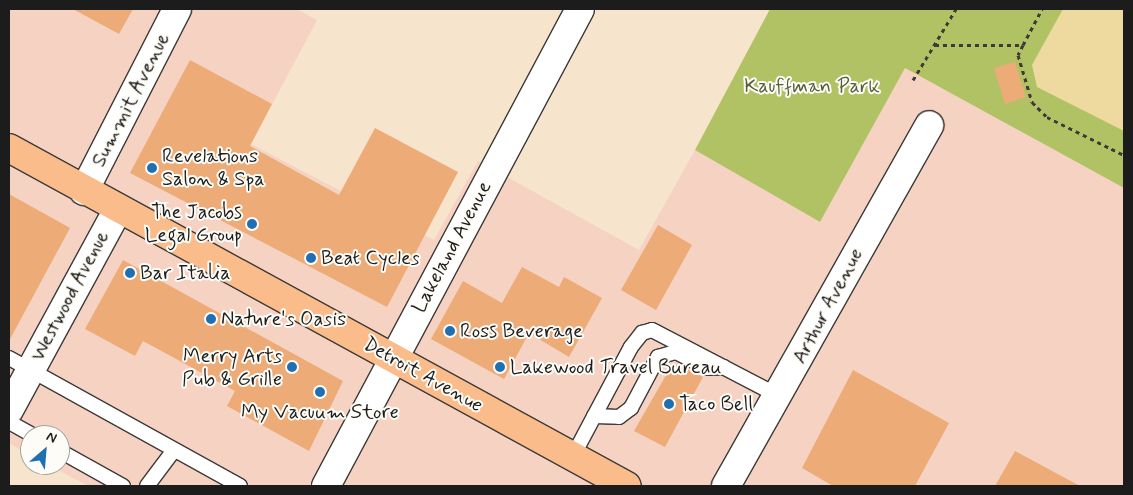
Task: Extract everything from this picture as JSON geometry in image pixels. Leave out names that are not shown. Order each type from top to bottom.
[{"type":"main road","name":"Detroit Avenue","points":[[9,148],[627,486]]},
{"type":"street","name":"Summit Avenue","points":[[84,190],[178,9]]},
{"type":"street","name":"Lakeland Avenue","points":[[326,486],[392,358],[580,9]]},
{"type":"street","name":"Arthur Avenue","points":[[726,486],[779,396],[929,125]]},
{"type":"street","name":"Westwood Avenue","points":[[9,410],[20,364],[118,209]]},
{"type":"lane","points":[[573,456],[642,333],[652,330],[665,334],[779,396]]},
{"type":"lane","points":[[594,416],[619,418],[631,408],[658,357],[676,352],[707,368],[724,367]]},
{"type":"lane","points":[[20,364],[240,486]]},
{"type":"lane","points":[[9,422],[20,428]]},
{"type":"lane","points":[[147,486],[174,450]]},
{"type":"lane","points":[[70,457],[122,486]]},
{"type":"path","points":[[913,80],[956,9]]},
{"type":"path","points":[[1042,9],[1018,55],[1032,102],[1047,116],[1124,156]]},
{"type":"path","points":[[935,45],[1022,45]]},
{"type":"shaded area","points":[[9,9],[296,9],[317,20],[251,144],[434,240],[478,161],[639,250],[695,150],[820,222],[905,68],[1124,188],[1124,486],[88,486],[68,475],[70,475],[70,425],[20,425],[20,449],[9,443],[13,383],[9,380]]},
{"type":"green space","name":"Kauffman Park","points":[[770,9],[1124,9],[1124,188],[905,68],[820,222],[695,150]]},
{"type":"sand","points":[[1063,9],[1124,9],[1124,131],[1037,87],[1032,65]]},
{"type":"building","points":[[73,9],[133,9],[119,34]]},
{"type":"building","points":[[190,60],[272,104],[250,146],[339,195],[375,128],[458,172],[387,307],[130,173]]},
{"type":"building","points":[[1015,62],[1026,97],[1005,104],[994,68]]},
{"type":"building","points":[[9,194],[70,228],[9,341]]},
{"type":"building","points":[[658,225],[692,245],[656,310],[621,290]]},
{"type":"building","points":[[123,260],[343,381],[309,451],[227,406],[235,391],[143,341],[135,356],[85,329]]},
{"type":"building","points":[[522,267],[559,287],[564,277],[602,298],[569,357],[529,333],[504,379],[431,339],[463,281],[502,303]]},
{"type":"building","name":"Taco Bell","points":[[673,363],[703,377],[665,447],[634,431]]},
{"type":"building","points":[[853,370],[949,423],[915,486],[833,486],[802,468]]},
{"type":"building","points":[[1015,451],[1080,486],[995,486]]},
{"type":"place","name":"Revelations Salon & Spa","points":[[152,168]]},
{"type":"place","name":"The Jacobs Legal Group","points":[[252,224]]},
{"type":"place","name":"Beat Cycles","points":[[311,258]]},
{"type":"place","name":"Bar Italia","points":[[130,273]]},
{"type":"place","name":"Nature's Oasis","points":[[211,319]]},
{"type":"place","name":"Ross Beverage","points":[[450,331]]},
{"type":"place","name":"Merry Arts Pub & Grille","points":[[292,367]]},
{"type":"place","name":"Lakewood Travel Bureau","points":[[500,367]]},
{"type":"place","name":"My Vacuum Store","points":[[320,392]]},
{"type":"place","name":"Taco Bell","points":[[669,404]]}]
